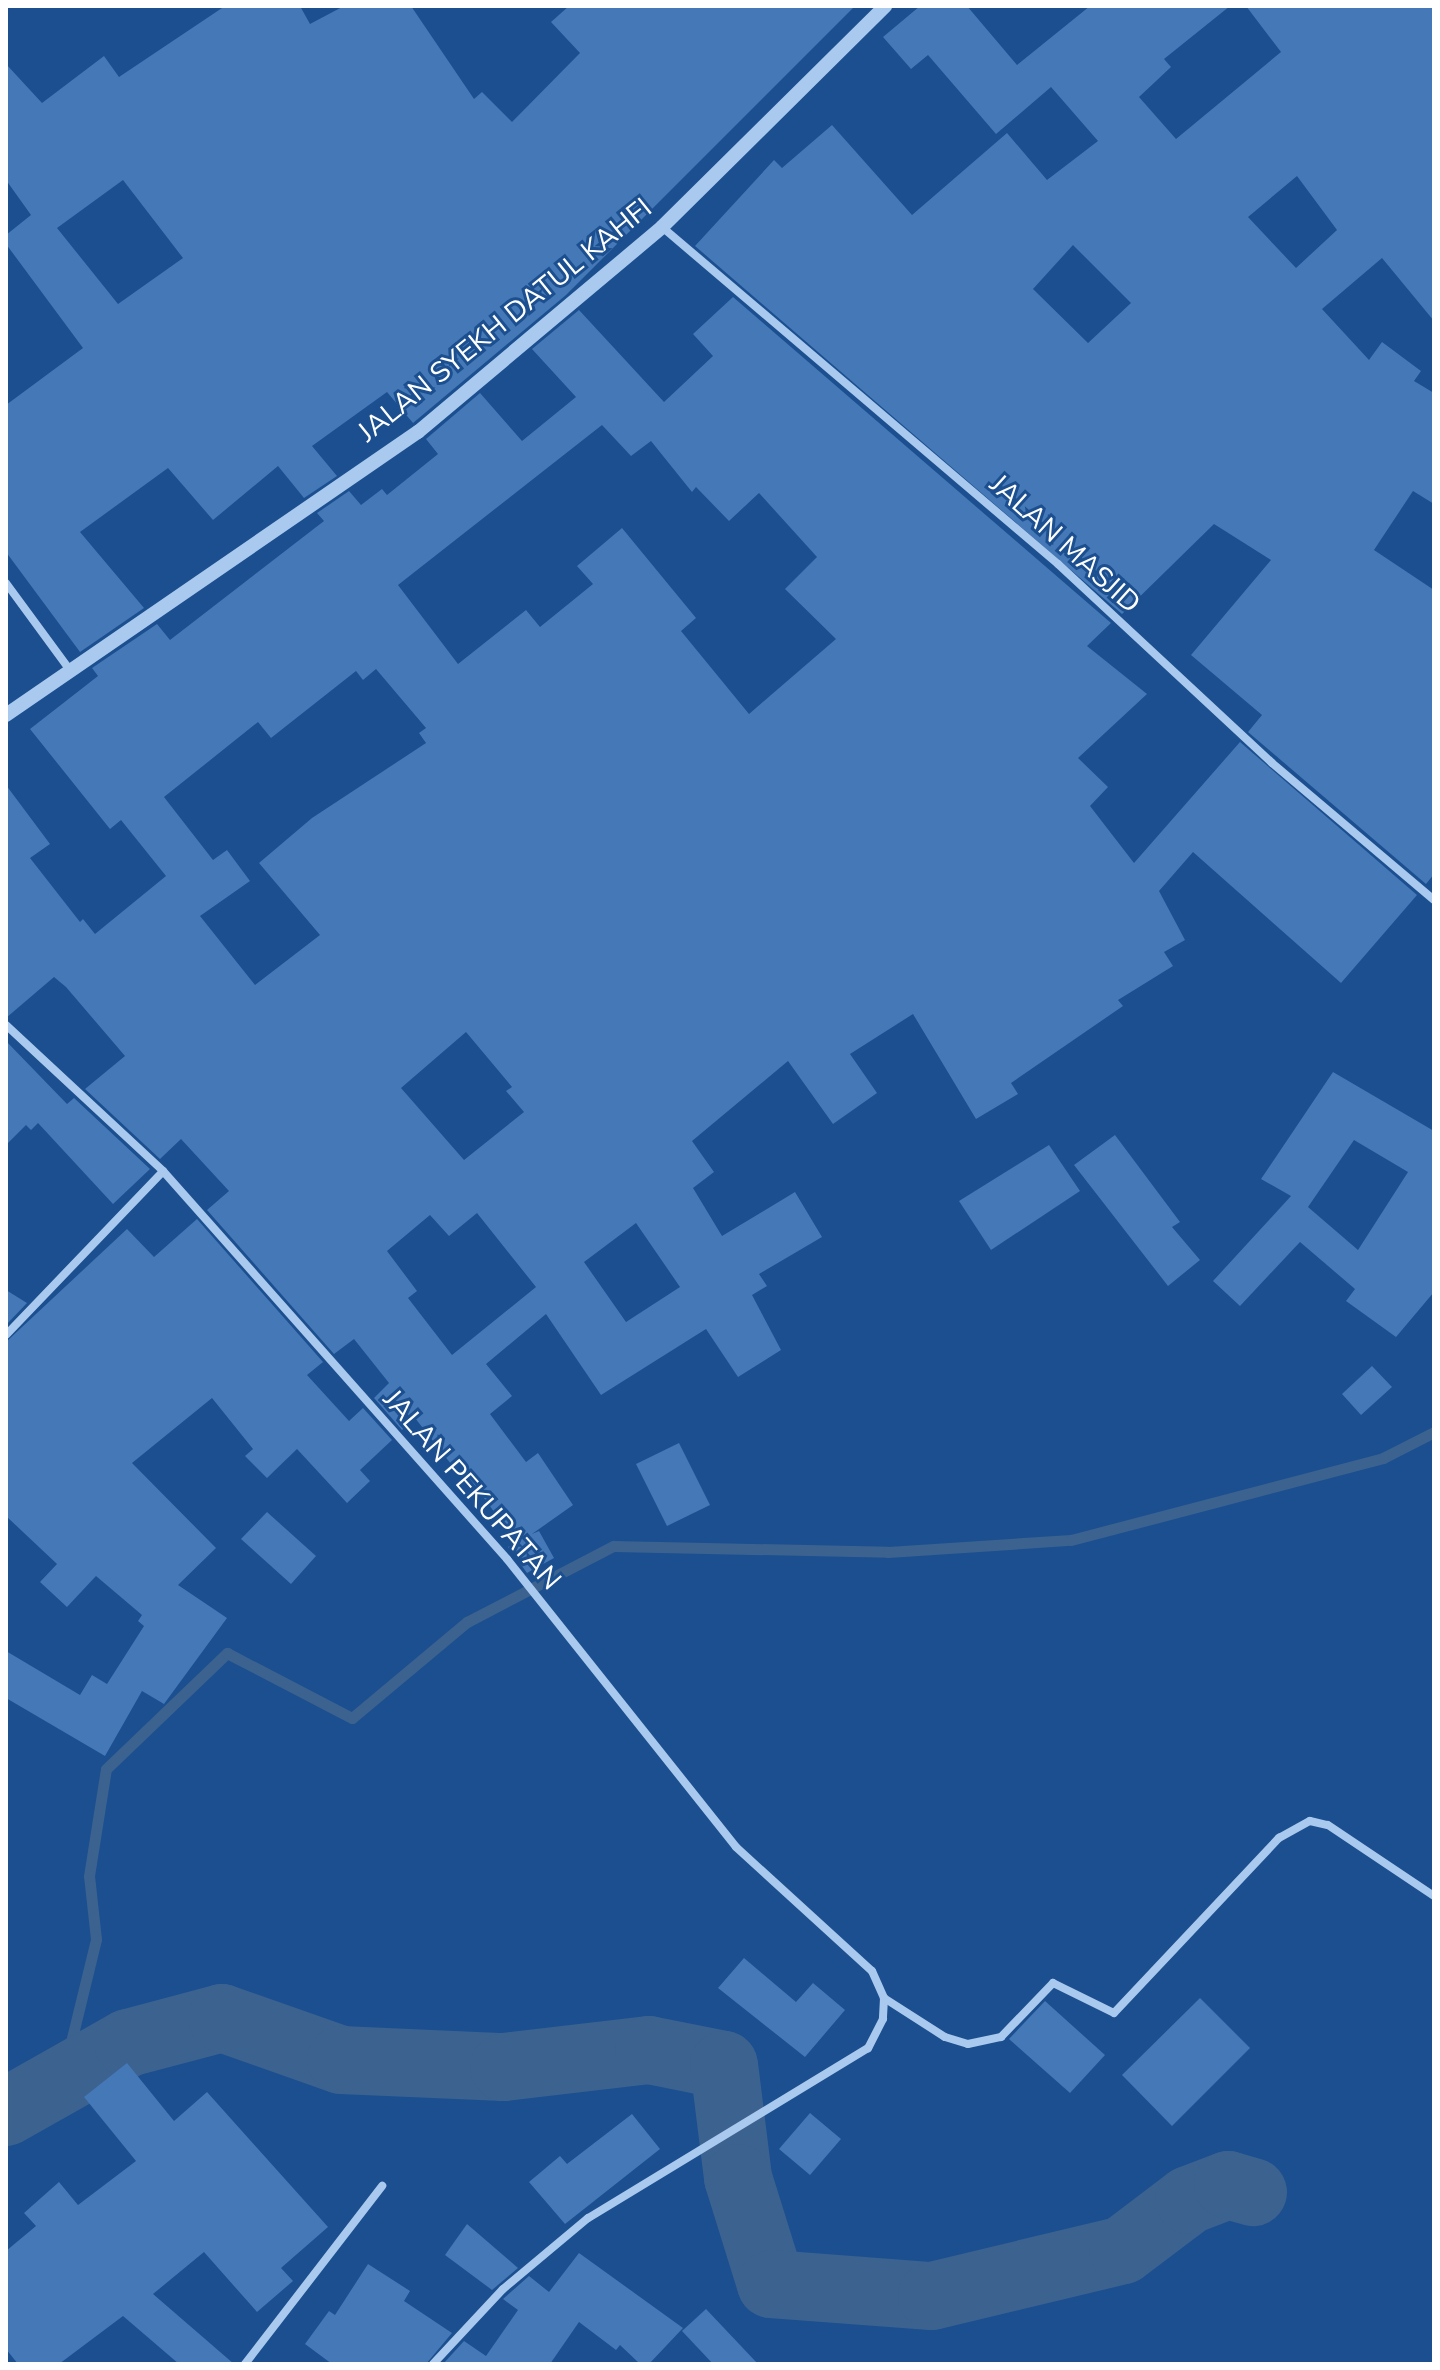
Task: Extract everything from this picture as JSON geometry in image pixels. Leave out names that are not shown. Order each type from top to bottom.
[{"type":"street","name":"JALAN SYEKH DATUL KAHFI","points":[[6,715],[418,432],[662,227],[885,6]]},
{"type":"street","name":"JALAN MASJID","points":[[662,227],[1058,564],[1272,763],[1434,900]]},
{"type":"street","points":[[6,583],[70,670]]},
{"type":"street","name":"JALAN PEKUPATAN","points":[[6,1025],[163,1171],[507,1559],[736,1847],[872,1971],[884,1998]]},
{"type":"street","points":[[6,1335],[163,1171]]},
{"type":"street","points":[[433,2364],[503,2289],[588,2218],[677,2168],[844,2066],[868,2048],[883,2019],[884,1998],[945,2037],[968,2044],[1001,2037],[1053,1983],[1114,2013],[1279,1838],[1310,1821],[1328,1825],[1434,1896]]},
{"type":"street","points":[[245,2364],[382,2186]]},
{"type":"building","points":[[225,6],[300,6],[310,24],[344,6],[411,6],[474,99],[482,92],[512,122],[580,53],[551,22],[569,6],[855,6],[566,295],[413,423],[387,392],[312,446],[337,476],[304,498],[278,466],[213,520],[168,468],[80,532],[144,608],[80,652],[6,552],[6,405],[83,348],[6,244],[6,235],[31,215],[6,180],[6,64],[42,103],[104,56],[119,77]],"holes":[[[123,180],[183,258],[118,304],[57,228]]]},
{"type":"building","points":[[920,6],[967,6],[1017,65],[1090,6],[1230,6],[1164,59],[1171,67],[1139,97],[1176,139],[1281,52],[1246,6],[1434,6],[1434,321],[1382,258],[1322,309],[1369,360],[1382,342],[1421,371],[1414,381],[1434,393],[1434,504],[1413,491],[1374,550],[1434,590],[1434,874],[1426,884],[1248,732],[1262,715],[1191,655],[1271,560],[1214,524],[1122,614],[695,246],[774,160],[782,168],[832,125],[912,215],[1007,133],[1047,180],[1098,141],[1051,87],[996,134],[928,55],[911,69],[883,37]],"holes":[[[1297,176],[1337,230],[1296,268],[1248,217]],[[1073,245],[1131,303],[1088,343],[1033,289]]]},
{"type":"building","points":[[733,297],[1111,623],[1087,646],[1147,694],[1078,758],[1108,787],[1090,806],[1134,863],[1240,742],[1417,895],[1341,983],[1193,852],[1159,891],[1185,940],[1164,952],[1173,966],[1118,1000],[1123,1006],[1011,1083],[1018,1094],[976,1119],[913,1014],[850,1054],[877,1093],[833,1124],[788,1061],[692,1141],[714,1172],[693,1188],[722,1236],[795,1192],[822,1237],[759,1274],[767,1286],[752,1295],[781,1350],[738,1377],[706,1329],[601,1395],[546,1314],[486,1364],[512,1396],[490,1414],[526,1462],[538,1453],[573,1505],[532,1534],[539,1531],[554,1558],[527,1573],[508,1547],[517,1543],[456,1460],[451,1464],[415,1418],[402,1430],[374,1398],[389,1383],[354,1339],[334,1354],[207,1210],[229,1191],[181,1139],[160,1159],[85,1089],[125,1056],[66,987],[54,977],[6,1018],[6,785],[50,844],[30,858],[80,922],[83,919],[95,934],[166,876],[121,820],[110,829],[30,729],[98,676],[92,668],[157,624],[170,640],[324,521],[317,513],[349,491],[361,505],[382,489],[387,495],[438,454],[426,439],[480,393],[522,441],[576,397],[532,349],[579,310],[664,402],[713,356],[693,334]],"holes":[[[602,425],[631,456],[651,441],[692,492],[696,487],[729,521],[759,493],[817,557],[785,589],[836,639],[749,714],[681,631],[696,618],[622,528],[577,566],[593,584],[540,627],[526,610],[458,664],[398,585]],[[376,669],[426,728],[419,733],[426,743],[312,818],[259,863],[320,935],[255,985],[200,916],[250,881],[227,850],[213,860],[164,797],[258,722],[271,738],[356,671],[363,680]],[[466,1032],[512,1087],[506,1091],[524,1112],[464,1160],[401,1088]],[[477,1213],[536,1287],[452,1355],[408,1298],[417,1291],[387,1251],[430,1215],[449,1236]],[[636,1223],[680,1287],[626,1322],[584,1262]]]},
{"type":"building","points":[[6,1041],[67,1104],[74,1098],[150,1169],[113,1204],[38,1123],[31,1130],[26,1125],[6,1145]]},
{"type":"building","points":[[1333,1072],[1434,1131],[1434,1292],[1396,1337],[1346,1301],[1355,1289],[1300,1242],[1240,1306],[1213,1281],[1291,1196],[1261,1179]],"holes":[[[1354,1140],[1408,1172],[1358,1250],[1308,1207]]]},
{"type":"building","points":[[1115,1135],[1180,1222],[1172,1227],[1200,1260],[1168,1286],[1074,1165]]},
{"type":"building","points":[[1049,1145],[1080,1191],[991,1250],[959,1201]]},
{"type":"building","points":[[197,1219],[323,1362],[307,1375],[349,1421],[363,1408],[392,1440],[360,1470],[370,1481],[347,1503],[297,1449],[267,1478],[245,1456],[253,1449],[212,1398],[132,1463],[216,1548],[178,1585],[227,1618],[164,1704],[142,1691],[105,1756],[6,1698],[6,1651],[80,1695],[92,1675],[107,1684],[144,1626],[138,1621],[142,1615],[96,1576],[67,1607],[40,1582],[57,1564],[6,1516],[6,1342],[127,1229],[154,1257]]},
{"type":"building","points":[[6,1290],[27,1303],[6,1325]]},
{"type":"building","points":[[1372,1366],[1392,1387],[1361,1415],[1342,1394]]},
{"type":"building","points":[[679,1443],[710,1505],[667,1526],[636,1464]]},
{"type":"building","points":[[267,1512],[316,1556],[291,1584],[241,1539]]},
{"type":"building","points":[[744,1958],[796,2002],[813,1983],[845,2010],[805,2057],[718,1988]]},
{"type":"building","points":[[1200,1998],[1250,2048],[1172,2126],[1122,2075]]},
{"type":"building","points":[[1045,2001],[1105,2055],[1070,2093],[1009,2039]]},
{"type":"building","points":[[127,2063],[174,2121],[207,2092],[328,2227],[281,2268],[293,2281],[257,2312],[204,2252],[153,2294],[234,2364],[179,2364],[123,2316],[59,2364],[18,2364],[6,2349],[6,2251],[36,2226],[24,2213],[59,2182],[78,2205],[136,2161],[84,2097]]},
{"type":"building","points":[[810,2113],[841,2139],[810,2175],[779,2149]]},
{"type":"building","points":[[632,2114],[660,2149],[565,2224],[529,2182],[560,2156],[567,2164]]},
{"type":"building","points":[[467,2224],[518,2268],[492,2290],[445,2255]]},
{"type":"building","points":[[579,2253],[683,2328],[649,2364],[640,2364],[620,2345],[616,2350],[579,2322],[550,2364],[443,2364],[464,2341],[486,2356],[518,2310],[503,2299],[529,2276],[549,2292]]},
{"type":"building","points":[[368,2264],[410,2291],[404,2301],[452,2333],[426,2364],[332,2364],[305,2344],[329,2311],[335,2315]]},
{"type":"building","points":[[706,2309],[758,2364],[713,2364],[682,2331]]},
{"type":"waterway","points":[[61,2083],[96,1939],[89,1876],[106,1769],[227,1653],[352,1718],[467,1622],[613,1546],[888,1552],[1071,1540],[1383,1458],[1434,1432]]},
{"type":"waterway","points":[[6,2112],[128,2043],[222,2018],[341,2060],[504,2067],[649,2050],[724,2065],[738,2178],[771,2284],[932,2296],[1123,2250],[1189,2200],[1228,2185],[1253,2192]]}]
